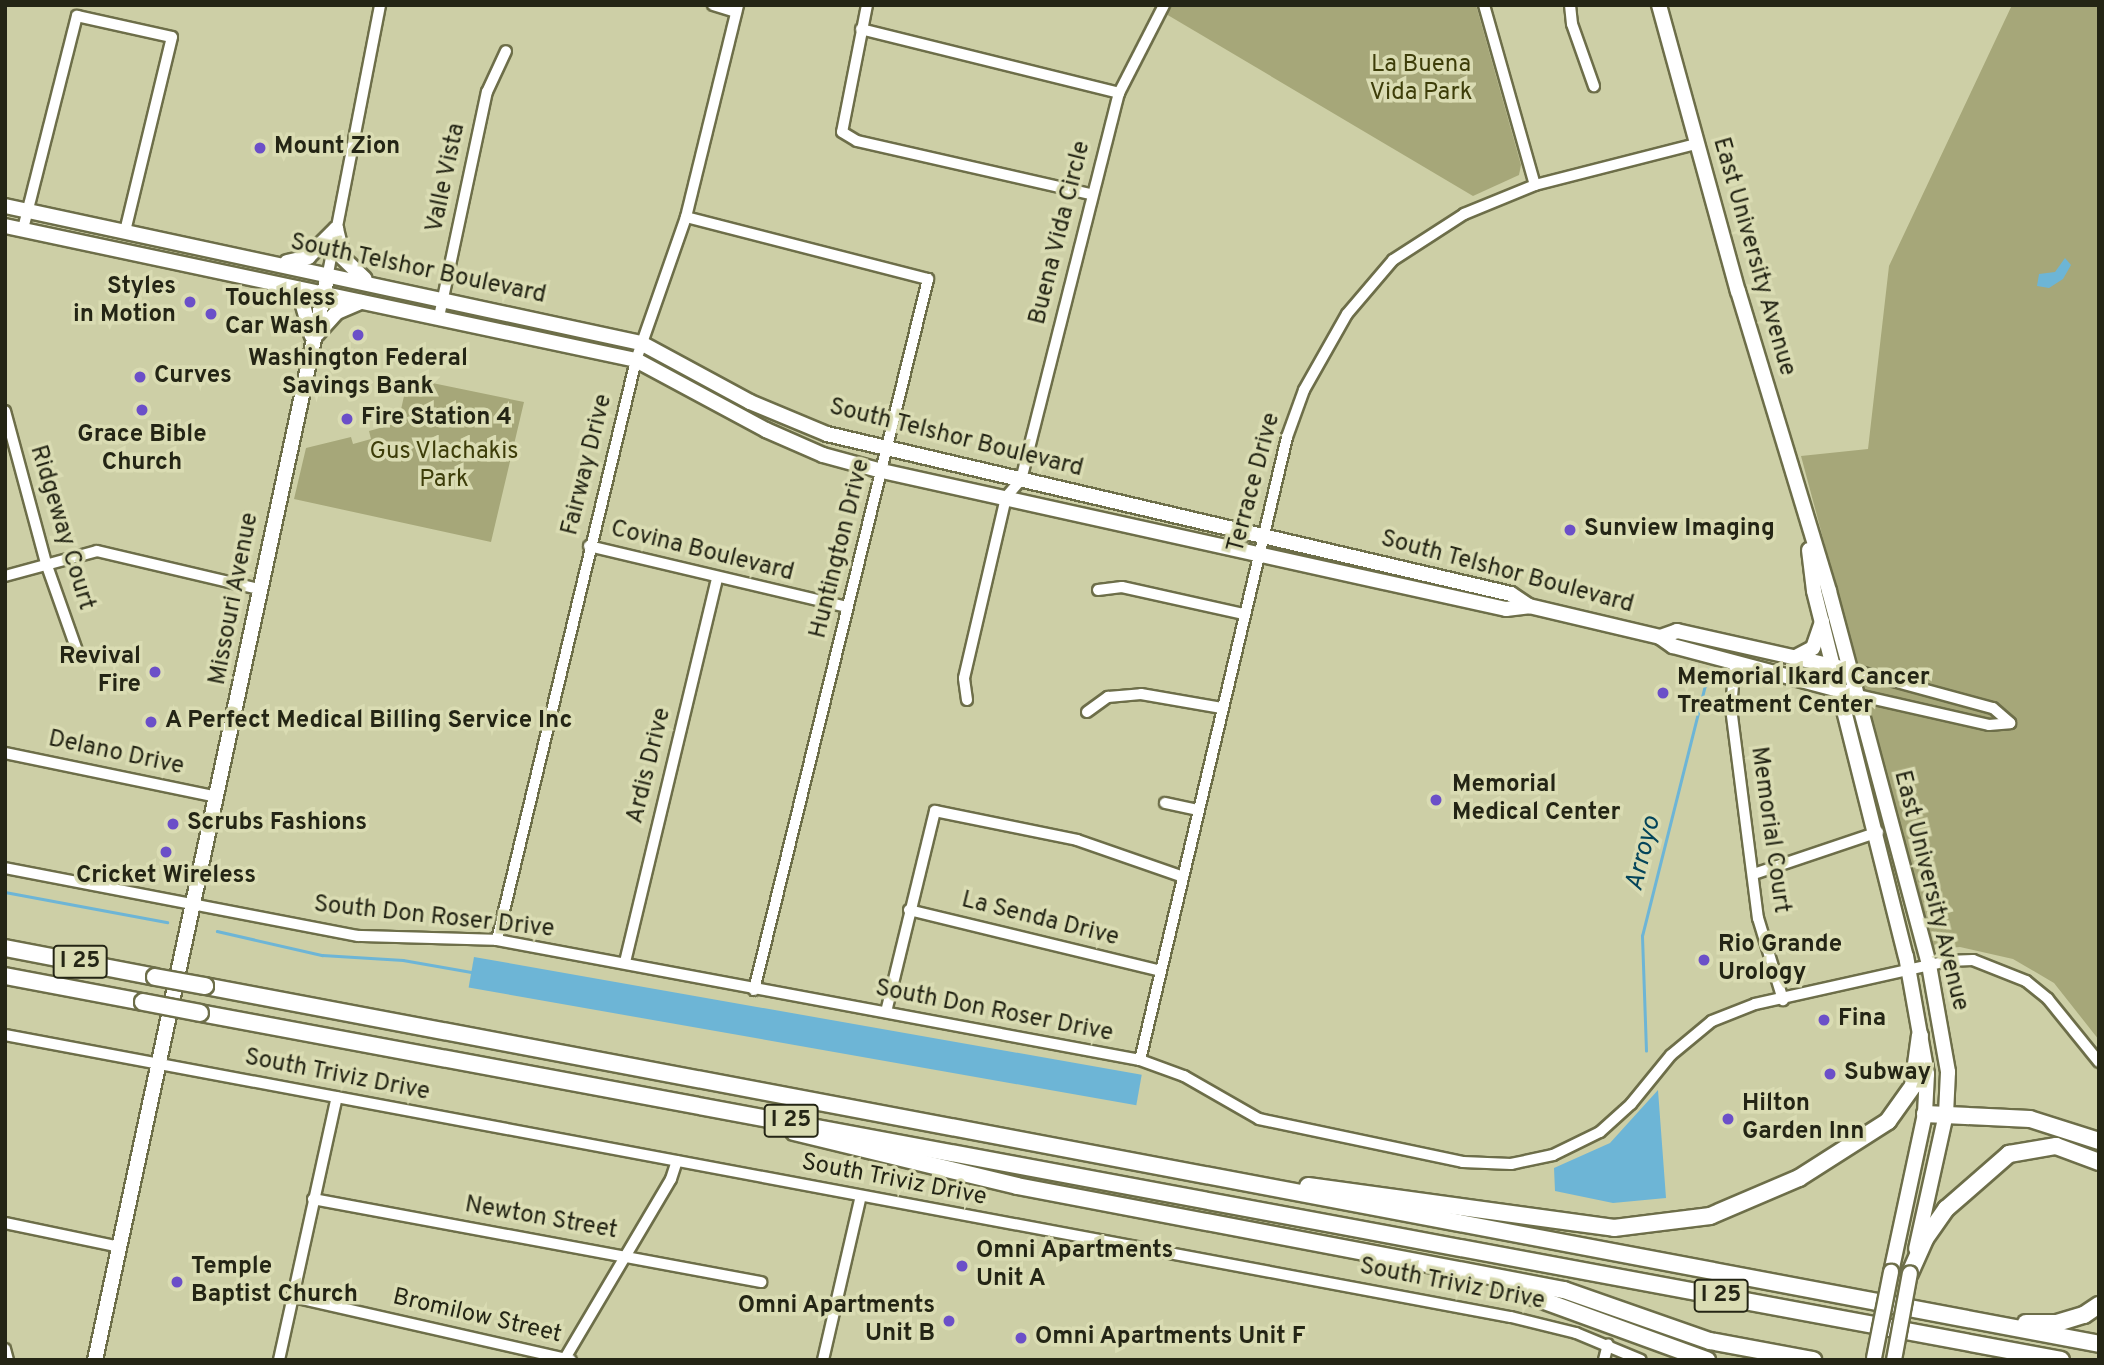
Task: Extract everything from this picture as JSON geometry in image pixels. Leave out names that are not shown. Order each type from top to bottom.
[{"type":"highway","name":"I 25","points":[[5,948],[2099,1344]]},
{"type":"highway","name":"I 25","points":[[5,976],[2061,1360]]},
{"type":"highway","points":[[1208,1177],[1316,1187],[1614,1228],[1710,1216],[1799,1178],[1888,1121],[1913,1086],[1920,1035]]},
{"type":"highway","points":[[639,1093],[1017,1186],[1564,1290],[1710,1340],[1813,1360]]},
{"type":"highway","points":[[1925,1114],[2031,1119],[2099,1141]]},
{"type":"highway","points":[[1910,1273],[1926,1239],[1946,1209],[2009,1154],[2056,1146],[2099,1163]]},
{"type":"highway","points":[[1464,1272],[1707,1360]]},
{"type":"highway","points":[[1989,1323],[2057,1323],[2084,1315],[2099,1305]]},
{"type":"main road","name":"East University Avenue","points":[[1658,5],[1857,695],[1929,965],[1948,1072],[1946,1114],[1910,1273],[1894,1360]]},
{"type":"main road","name":"South Telshor Boulevard","points":[[5,206],[328,273],[641,343],[750,402],[827,434],[887,450],[1262,533],[1511,594],[1530,606],[1660,637],[1672,646],[1857,695]]},
{"type":"main road","name":"South Telshor Boulevard","points":[[5,226],[636,360],[766,430],[823,455],[882,471],[1258,551],[1506,609],[1530,606]]},
{"type":"main road","points":[[282,264],[308,257],[336,229]]},
{"type":"main road","points":[[336,229],[343,258],[369,282]]},
{"type":"main road","name":"Missouri Avenue","points":[[96,1360],[195,907],[259,589],[328,273]]},
{"type":"main road","points":[[272,282],[302,302],[314,339]]},
{"type":"main road","points":[[314,339],[337,312],[365,302]]},
{"type":"main road","name":"East University Avenue","points":[[1805,521],[1822,621],[1878,832],[1909,970],[1927,1074],[1925,1114],[1874,1359]]},
{"type":"main road","points":[[1467,600],[1471,584]]},
{"type":"main road","points":[[1794,658],[1813,648],[1822,621]]},
{"type":"main road","name":"South Telshor Boulevard","points":[[1660,637],[1677,631],[1849,669]]},
{"type":"street","name":"Missouri Avenue","points":[[328,273],[380,5]]},
{"type":"street","points":[[713,5],[737,8]]},
{"type":"street","points":[[867,5],[842,132],[856,141],[1090,194]]},
{"type":"street","name":"Buena Vida Circle","points":[[1021,480],[1090,194],[1119,93],[1164,5]]},
{"type":"street","points":[[1485,5],[1535,186]]},
{"type":"street","points":[[1570,5],[1572,24],[1594,86]]},
{"type":"street","name":"Fairway Drive","points":[[497,940],[589,546],[636,360],[686,217],[737,8]]},
{"type":"street","points":[[23,229],[77,16],[172,37],[125,232]]},
{"type":"street","points":[[861,29],[1119,93]]},
{"type":"street","name":"Valle Vista","points":[[439,317],[487,92],[506,51]]},
{"type":"street","name":"Terrace Drive","points":[[1140,1060],[1262,533],[1299,403],[1346,314],[1393,260],[1464,214],[1535,186],[1696,144]]},
{"type":"street","name":"Huntington Drive","points":[[686,217],[928,279],[754,990]]},
{"type":"street","points":[[201,247],[201,267]]},
{"type":"street","name":"Ridgeway Court","points":[[5,411],[47,563],[79,656]]},
{"type":"street","points":[[967,700],[964,678],[1006,497],[1021,480]]},
{"type":"street","name":"Covina Boulevard","points":[[589,546],[717,579],[847,607]]},
{"type":"street","points":[[5,576],[97,551],[259,589]]},
{"type":"street","name":"Ardis Drive","points":[[625,962],[717,579]]},
{"type":"street","points":[[1098,590],[1122,587],[1244,614]]},
{"type":"street","name":"Memorial Court","points":[[1735,663],[1731,708],[1758,919],[1783,1000]]},
{"type":"street","name":"South Telshor Boulevard","points":[[1849,669],[1993,708],[2010,723],[1989,725],[1857,695]]},
{"type":"street","points":[[1087,712],[1108,697],[1141,694],[1222,708]]},
{"type":"street","name":"Delano Drive","points":[[5,753],[217,797]]},
{"type":"street","points":[[1165,803],[1198,810]]},
{"type":"street","points":[[886,1012],[935,811],[1077,840],[1183,877]]},
{"type":"street","points":[[1754,874],[1878,832]]},
{"type":"street","name":"South Don Roser Drive","points":[[5,868],[195,907],[358,936],[497,940],[1140,1060],[1184,1076],[1259,1119],[1463,1162],[1511,1164],[1553,1155],[1600,1132],[1631,1104],[1671,1055],[1712,1021],[1755,1004],[1783,1000],[1929,965],[1973,960],[2006,970],[2048,999],[2099,1062]]},
{"type":"street","name":"La Senda Drive","points":[[909,910],[1161,971]]},
{"type":"street","name":"South Triviz Drive","points":[[5,1035],[1511,1317],[1608,1344],[1642,1360]]},
{"type":"street","points":[[279,1360],[337,1097]]},
{"type":"street","points":[[564,1359],[677,1161]]},
{"type":"street","points":[[823,1360],[861,1196]]},
{"type":"street","name":"Newton Street","points":[[313,1199],[761,1282]]},
{"type":"street","points":[[5,1223],[120,1247]]},
{"type":"street","name":"Bromilow Street","points":[[293,1297],[571,1360]]},
{"type":"street","points":[[1604,1360],[1608,1344]]},
{"type":"street","points":[[5,1349],[8,1360]]},
{"type":"green space","name":"La Buena Vida Park","points":[[1172,5],[1476,5],[1521,165],[1519,175],[1473,196],[1166,14]]},
{"type":"green space","points":[[2012,5],[2099,5],[2099,1040],[2054,983],[2013,959],[1960,947],[1933,949],[1801,456],[1868,449],[1889,266]]},
{"type":"green space","name":"Gus Vlachakis Park","points":[[408,378],[524,402],[491,542],[294,499],[306,448],[351,437],[353,444],[371,439],[369,431],[398,423]]},
{"type":"water","points":[[2065,258],[2071,265],[2063,279],[2049,288],[2037,286],[2039,274],[2055,272]]},
{"type":"water","points":[[474,957],[1142,1075],[1136,1105],[469,988]]},
{"type":"water","points":[[1658,1090],[1666,1198],[1613,1203],[1555,1191],[1554,1168],[1610,1143]]},
{"type":"waterway","name":"Arroyo","points":[[1646,1051],[1642,936],[1709,669]]},
{"type":"waterway","points":[[5,892],[167,922]]},
{"type":"waterway","points":[[217,931],[322,955],[403,960],[471,972]]},
{"type":"place","name":"Mount Zion","points":[[260,148]]},
{"type":"place","name":"Styles in Motion","points":[[190,302]]},
{"type":"place","name":"Touchless Car Wash","points":[[211,314]]},
{"type":"place","name":"Washington Federal Savings Bank","points":[[358,335]]},
{"type":"place","name":"Curves","points":[[140,377]]},
{"type":"place","name":"Grace Bible Church","points":[[142,410]]},
{"type":"place","name":"Fire Station 4","points":[[347,419]]},
{"type":"place","name":"Sunview Imaging","points":[[1570,530]]},
{"type":"place","name":"Revival Fire","points":[[155,672]]},
{"type":"place","name":"Memorial Ikard Cancer Treatment Center","points":[[1663,693]]},
{"type":"place","name":"A Perfect Medical Billing Service Inc","points":[[151,722]]},
{"type":"place","name":"Memorial Medical Center","points":[[1436,800]]},
{"type":"place","name":"Scrubs Fashions","points":[[173,824]]},
{"type":"place","name":"Cricket Wireless","points":[[166,852]]},
{"type":"place","name":"Rio Grande Urology","points":[[1704,960]]},
{"type":"place","name":"Fina","points":[[1824,1020]]},
{"type":"place","name":"Subway","points":[[1830,1074]]},
{"type":"place","name":"Hilton Garden Inn","points":[[1728,1119]]},
{"type":"place","name":"Omni Apartments Unit A","points":[[962,1266]]},
{"type":"place","name":"Temple Baptist Church","points":[[177,1282]]},
{"type":"place","name":"Omni Apartments Unit B","points":[[949,1321]]},
{"type":"place","name":"Omni Apartments Unit F","points":[[1021,1338]]}]
